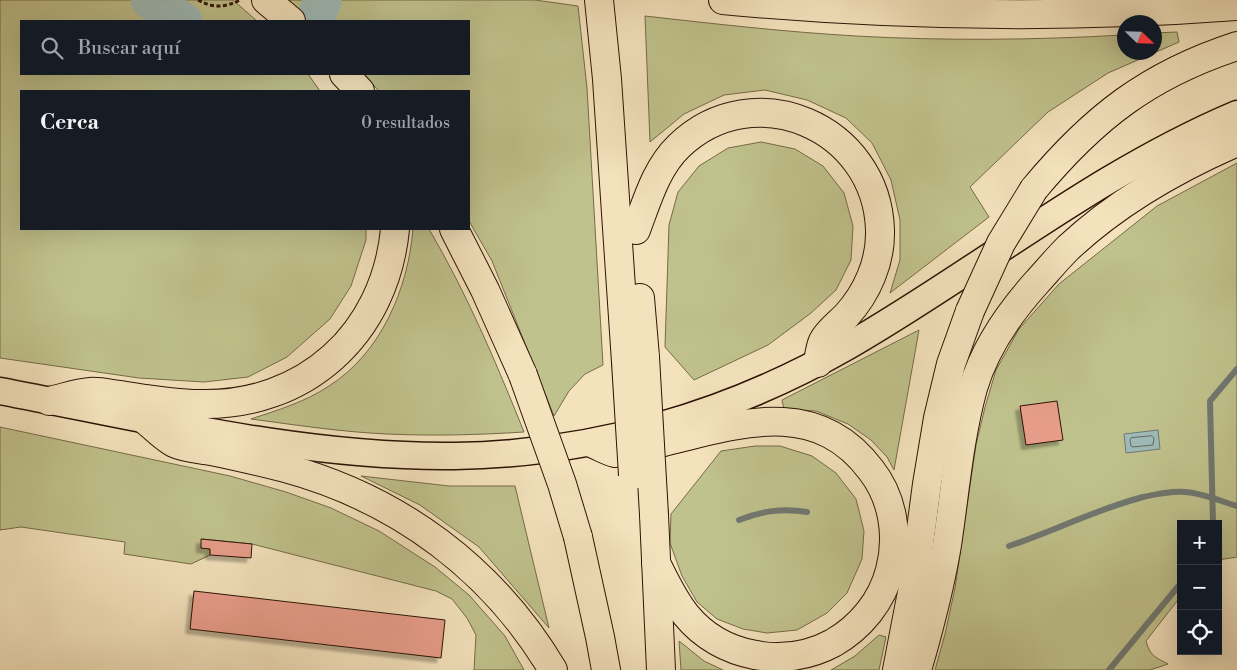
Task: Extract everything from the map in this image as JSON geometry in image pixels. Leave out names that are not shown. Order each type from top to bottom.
[{"type":"highway","points":[[266,0],[290,20]]},
{"type":"highway","points":[[723,0],[875,11],[979,14],[1104,13],[1237,6]]},
{"type":"highway","points":[[600,6],[636,359],[645,518],[642,670]]},
{"type":"highway","points":[[600,6],[623,68],[636,230],[636,359]]},
{"type":"highway","points":[[897,670],[913,590],[938,418],[952,364],[970,311],[1001,243],[1034,189],[1072,146],[1109,112],[1129,97],[1172,72],[1194,61],[1237,46]]},
{"type":"highway","points":[[636,230],[656,178],[666,161],[678,147],[709,125],[726,118],[762,112],[799,118],[832,135],[858,162],[868,178],[879,213],[880,232],[877,259],[867,286],[857,303],[823,339],[818,363]]},
{"type":"highway","points":[[0,391],[145,420],[301,446],[402,455],[490,455],[529,452],[591,443],[706,411],[747,396],[818,363],[894,318],[1094,188],[1178,140],[1237,114]]},
{"type":"highway","points":[[917,670],[946,547],[968,408],[981,367],[1007,318],[1067,249],[1091,228],[1116,209],[1178,171],[1206,155],[1237,142]]},
{"type":"highway","points":[[49,401],[91,391],[177,403],[221,404],[244,401],[287,388],[321,367],[351,339],[363,323],[374,306],[386,275],[393,249],[395,230]]},
{"type":"highway","points":[[455,230],[485,290],[523,375],[559,475],[578,537],[606,670]]},
{"type":"highway","points":[[145,420],[175,444],[250,459],[324,481],[394,513],[423,530],[466,563],[495,591],[520,620],[553,670]]},
{"type":"highway","points":[[591,443],[617,453],[740,424],[789,421],[805,425],[838,439],[865,461],[884,491],[894,525],[893,560],[882,593],[872,608],[848,634],[817,650],[800,655],[764,657],[739,651],[715,640],[686,616],[656,563]]},
{"type":"highway","points":[[645,518],[656,563],[661,670]]},
{"type":"path","points":[[198,0],[204,4],[217,7],[230,5],[240,0]]},
{"type":"green space","points":[[0,0],[233,0],[256,20],[20,20],[20,75],[309,75],[319,90],[20,90],[20,230],[366,230],[366,240],[351,286],[330,319],[287,357],[248,377],[204,382],[139,378],[0,358]]},
{"type":"green space","points":[[285,0],[535,0],[578,6],[587,88],[603,365],[585,374],[569,391],[554,416],[492,261],[470,223],[470,90],[378,90],[364,75],[470,75],[470,20],[307,20]]},
{"type":"green space","points":[[645,16],[777,30],[889,38],[990,39],[1117,35],[1117,60],[1138,60],[1108,73],[1048,112],[970,187],[989,217],[890,293],[900,260],[900,220],[891,180],[872,143],[846,118],[807,100],[765,90],[724,95],[684,114],[650,142]]},
{"type":"green space","points":[[1177,32],[1179,42],[1162,49],[1162,33]]},
{"type":"green space","points":[[761,142],[795,149],[823,166],[844,193],[853,226],[851,260],[836,290],[811,313],[768,345],[694,380],[665,347],[669,225],[678,192],[699,166],[728,148]]},
{"type":"green space","points":[[1237,163],[1237,557],[1222,559],[1222,520],[1177,520],[1177,601],[1146,641],[1149,650],[1154,656],[1168,664],[1150,670],[935,670],[955,588],[976,445],[996,370],[1019,329],[1059,284],[1157,206]]},
{"type":"green space","points":[[413,230],[430,230],[456,278],[480,329],[524,432],[455,435],[387,434],[336,430],[251,419],[291,405],[320,392],[347,372],[363,356],[389,318],[405,274]]},
{"type":"green space","points":[[919,330],[894,470],[887,457],[871,440],[848,424],[816,411],[784,409],[782,400]]},
{"type":"green space","points":[[0,427],[230,476],[286,492],[331,508],[379,531],[435,567],[469,595],[505,636],[524,670],[474,670],[476,635],[467,618],[452,599],[436,591],[252,544],[202,539],[201,548],[210,549],[210,555],[191,564],[124,554],[125,542],[21,527],[0,530]]},
{"type":"green space","points":[[755,446],[780,446],[812,456],[836,473],[856,499],[864,531],[862,559],[847,593],[827,613],[797,630],[767,633],[743,629],[717,619],[697,602],[682,576],[670,543],[671,514],[721,451]]},
{"type":"green space","points":[[361,476],[449,486],[515,486],[549,628],[479,547],[420,505]]},
{"type":"green space","points":[[879,635],[886,637],[879,670],[831,670],[855,656]]},
{"type":"green space","points":[[679,641],[704,661],[723,670],[681,670]]},
{"type":"water","points":[[1158,430],[1160,449],[1126,453],[1124,434]]},
{"type":"building","points":[[1057,401],[1063,440],[1026,445],[1020,406]]},
{"type":"building","points":[[201,539],[252,544],[251,558],[210,555],[210,549],[201,548]]},
{"type":"building","points":[[194,591],[445,620],[441,658],[190,629]]},
{"type":"waterway","points":[[150,0],[181,20]]},
{"type":"waterway","points":[[313,20],[323,0]]},
{"type":"waterway","points":[[1213,520],[1210,401],[1237,369]]},
{"type":"waterway","points":[[1009,546],[1126,502],[1158,494],[1185,492],[1237,506]]},
{"type":"waterway","points":[[739,520],[772,511],[807,512]]},
{"type":"waterway","points":[[1109,670],[1177,588]]}]
